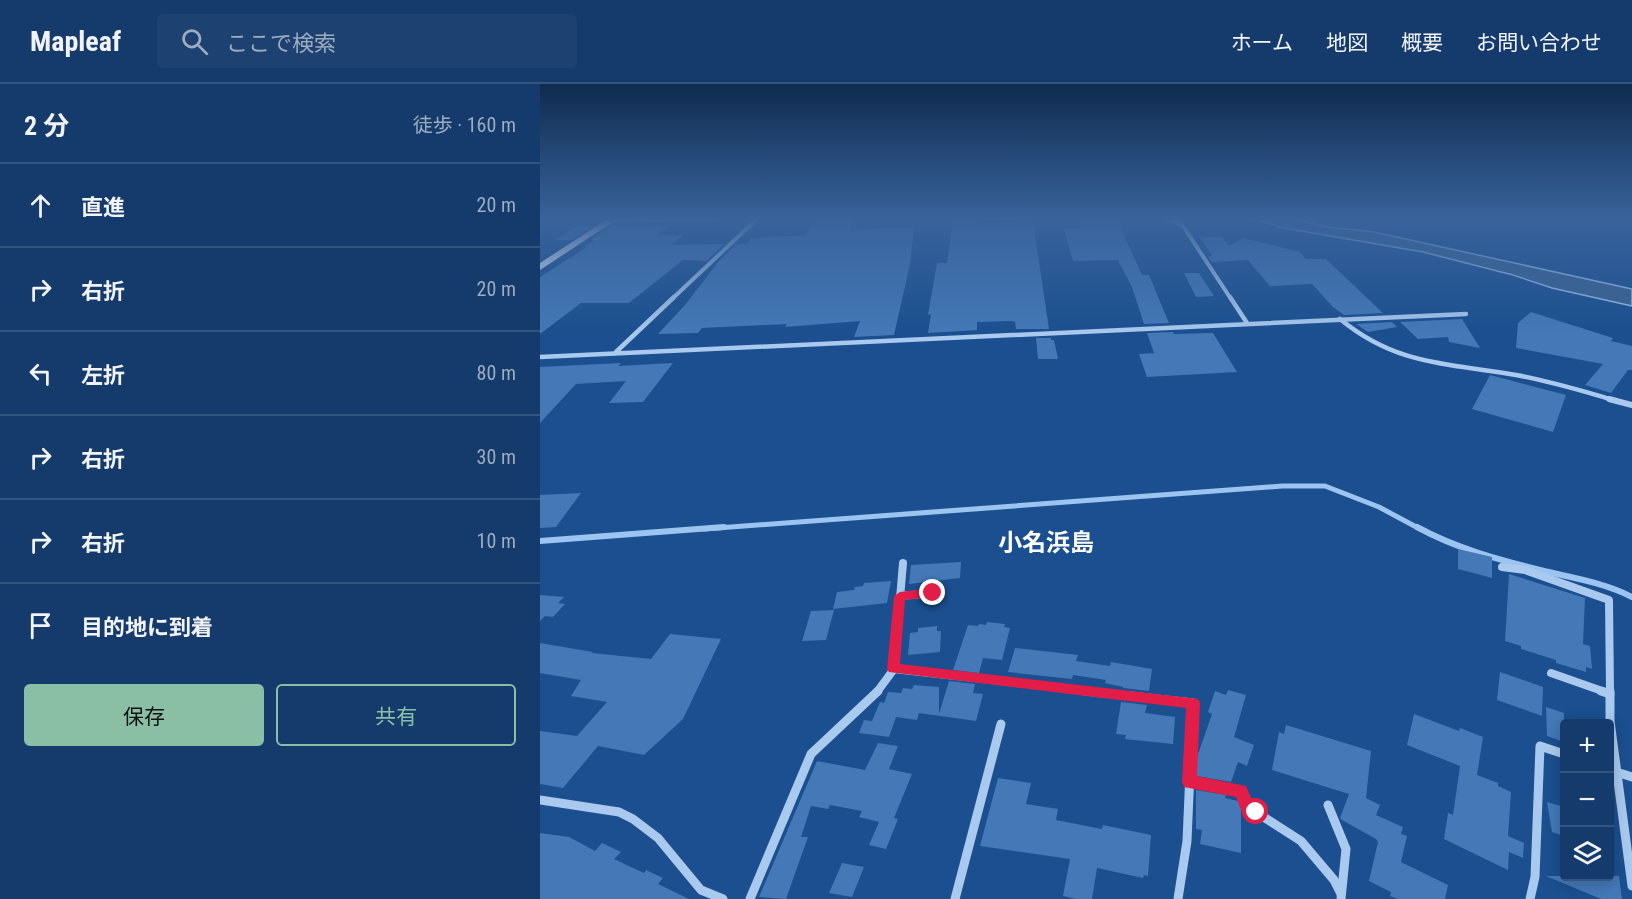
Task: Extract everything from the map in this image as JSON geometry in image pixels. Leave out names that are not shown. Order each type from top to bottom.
[{"type":"main road","points":[[540,267],[557,256]]},
{"type":"street","points":[[616,352],[718,256]]},
{"type":"street","points":[[1203,256],[1247,323]]},
{"type":"street","points":[[540,357],[1466,314]]},
{"type":"street","points":[[1340,319],[1353,332],[1381,347],[1423,362],[1538,379],[1632,405]]},
{"type":"street","points":[[750,899],[811,754],[879,690],[894,669],[903,563]]},
{"type":"street","points":[[1502,567],[1525,570],[1609,600],[1610,719]]},
{"type":"street","points":[[900,596],[933,593]]},
{"type":"street","points":[[894,669],[1193,703],[1187,841],[1178,899]]},
{"type":"street","points":[[1551,673],[1610,694]]},
{"type":"street","points":[[954,899],[1001,724]]},
{"type":"street","points":[[1530,899],[1535,877],[1540,746],[1560,753]]},
{"type":"street","points":[[1614,771],[1632,777]]},
{"type":"street","points":[[1613,773],[1632,886]]},
{"type":"street","points":[[1190,782],[1240,791],[1248,807],[1301,841],[1334,880],[1341,896]]},
{"type":"street","points":[[540,800],[619,812],[633,819],[658,838],[701,890],[723,899]]},
{"type":"street","points":[[1328,805],[1346,849],[1341,896]]},
{"type":"water","points":[[1439,256],[1483,256],[1632,289],[1632,306],[1552,288],[1513,275]]},
{"type":"building","points":[[573,256],[712,256],[707,261],[683,260],[629,303],[581,303],[540,334],[540,277]]},
{"type":"building","points":[[724,256],[911,256],[894,335],[854,337],[860,321],[785,327],[787,324],[702,328],[698,333],[658,334],[685,305]]},
{"type":"building","points":[[948,256],[1038,256],[1049,329],[1016,329],[1015,322],[1012,321],[977,322],[977,330],[928,333],[931,314],[928,315],[937,263],[947,263]]},
{"type":"building","points":[[1072,256],[1133,256],[1142,275],[1149,275],[1169,323],[1144,324],[1132,287],[1118,260],[1073,261]]},
{"type":"building","points":[[1303,256],[1306,259],[1326,259],[1383,313],[1344,315],[1333,307],[1312,284],[1270,286],[1248,260],[1212,262],[1208,257]]},
{"type":"building","points":[[1184,273],[1199,273],[1214,296],[1196,297]]},
{"type":"building","points":[[1531,312],[1613,338],[1611,341],[1632,346],[1632,370],[1628,370],[1611,393],[1585,385],[1603,364],[1516,348],[1518,323]]},
{"type":"building","points":[[1462,319],[1480,348],[1449,342],[1448,337],[1418,339],[1400,322]]},
{"type":"building","points":[[1392,322],[1397,327],[1368,332],[1356,324]]},
{"type":"building","points":[[1173,332],[1174,334],[1213,333],[1237,372],[1147,377],[1139,354],[1154,353],[1147,333]]},
{"type":"building","points":[[1036,338],[1054,340],[1058,359],[1038,359]]},
{"type":"building","points":[[621,363],[618,366],[673,363],[643,402],[609,403],[626,381],[576,384],[540,423],[540,367]]},
{"type":"building","points":[[1490,375],[1566,395],[1553,432],[1472,409]]},
{"type":"building","points":[[581,493],[556,527],[540,528],[540,495]]},
{"type":"building","points":[[1458,549],[1492,557],[1492,578],[1458,569]]},
{"type":"building","points":[[961,562],[960,578],[909,584],[911,565]]},
{"type":"building","points":[[1509,574],[1585,598],[1583,644],[1590,646],[1592,669],[1586,667],[1586,672],[1556,663],[1556,660],[1521,649],[1521,646],[1505,641]]},
{"type":"building","points":[[891,581],[887,603],[833,609],[837,592],[854,590],[855,587],[863,586],[864,583]]},
{"type":"building","points":[[540,595],[564,597],[558,603],[565,604],[553,617],[545,616],[540,621]]},
{"type":"building","points":[[834,610],[826,640],[802,641],[811,611]]},
{"type":"building","points":[[987,622],[1005,624],[1004,627],[1010,628],[1002,660],[983,658],[979,673],[953,670],[968,625],[986,625]]},
{"type":"building","points":[[937,626],[937,631],[941,631],[940,652],[908,655],[910,633],[918,632],[918,628]]},
{"type":"building","points":[[670,634],[721,639],[683,719],[644,755],[598,746],[563,788],[540,784],[540,731],[577,736],[607,702],[571,696],[581,680],[540,673],[540,643],[592,653],[651,659]]},
{"type":"building","points":[[1015,648],[1078,655],[1076,661],[1110,666],[1111,662],[1152,669],[1149,691],[1123,688],[1105,683],[1106,680],[1073,675],[1072,679],[1008,672]]},
{"type":"building","points":[[1500,672],[1543,687],[1542,716],[1497,700]]},
{"type":"building","points":[[949,681],[975,684],[973,693],[983,694],[976,721],[919,713],[917,720],[896,717],[889,737],[859,733],[864,720],[872,721],[880,702],[884,703],[888,692],[901,693],[903,688],[912,689],[914,685],[939,687],[939,714]]},
{"type":"building","points":[[1228,690],[1246,695],[1234,737],[1254,745],[1247,766],[1238,762],[1231,782],[1197,776],[1197,757],[1212,714],[1208,712],[1215,691],[1226,695]]},
{"type":"building","points":[[1121,702],[1147,705],[1145,713],[1175,717],[1173,744],[1125,739],[1126,735],[1116,734]]},
{"type":"building","points":[[1546,707],[1564,713],[1564,719],[1560,719],[1560,741],[1547,736]]},
{"type":"building","points":[[1414,714],[1459,731],[1460,728],[1483,737],[1477,775],[1498,783],[1498,786],[1511,792],[1508,836],[1524,843],[1523,858],[1509,852],[1508,870],[1444,839],[1448,813],[1453,815],[1460,766],[1407,745]]},
{"type":"building","points":[[1286,725],[1371,751],[1366,798],[1380,805],[1376,815],[1403,827],[1401,834],[1407,836],[1401,862],[1448,885],[1445,899],[1398,899],[1390,896],[1391,892],[1369,881],[1378,842],[1340,818],[1349,794],[1272,770],[1279,732],[1284,734]]},
{"type":"building","points":[[878,743],[898,746],[889,769],[912,774],[894,818],[898,819],[886,849],[869,845],[879,822],[859,817],[862,811],[830,805],[828,809],[811,806],[801,837],[808,837],[786,899],[759,897],[817,761],[865,770]]},
{"type":"building","points":[[998,778],[1031,783],[1026,804],[1058,809],[1056,820],[1102,829],[1103,825],[1151,835],[1148,876],[1144,875],[1143,878],[1097,868],[1092,899],[1076,899],[1063,896],[1070,859],[980,846]]},
{"type":"building","points":[[1196,790],[1226,795],[1225,798],[1238,801],[1241,809],[1241,853],[1200,844],[1202,830],[1196,829]]},
{"type":"building","points":[[1547,802],[1560,806],[1560,835],[1552,832]]},
{"type":"building","points":[[540,833],[569,837],[595,851],[602,843],[621,852],[614,859],[644,873],[646,870],[663,878],[658,884],[689,899],[540,899]]},
{"type":"building","points":[[842,863],[864,867],[852,897],[829,893]]},
{"type":"building","points":[[1546,876],[1560,876],[1560,881],[1614,881],[1614,876],[1619,876],[1622,899],[1601,899]]},
{"type":"waterway","points":[[704,529],[1282,486],[1325,486],[1379,507],[1420,529]]},
{"type":"waterway","points":[[540,541],[724,527]]},
{"type":"waterway","points":[[1417,527],[1448,542],[1479,553],[1600,584],[1632,597]]},
{"type":"district","name":"小名浜島","points":[[1046,543]]},
{"type":"route","points":[[933,593],[900,596],[894,669],[1193,703],[1190,782],[1236,789],[1245,798],[1248,807],[1256,812]]}]
